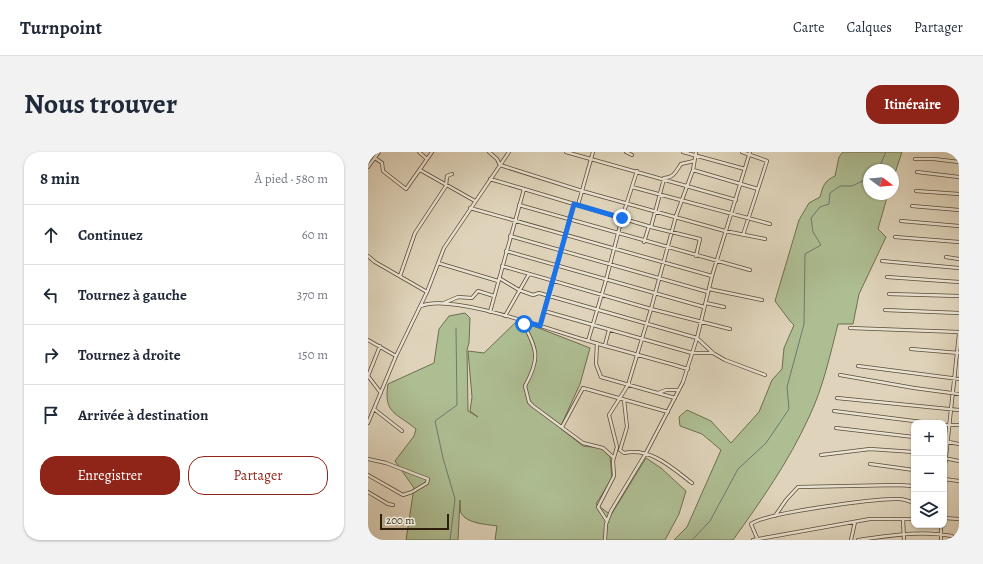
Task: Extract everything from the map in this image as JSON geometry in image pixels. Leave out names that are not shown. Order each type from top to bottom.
[{"type":"street","points":[[368,167],[379,152]]},
{"type":"street","points":[[419,152],[427,160]]},
{"type":"street","points":[[375,158],[382,163],[382,171],[406,189],[432,152]]},
{"type":"street","points":[[489,152],[500,165],[582,190],[725,230],[765,239]]},
{"type":"street","points":[[368,423],[396,356],[427,292],[446,244],[509,152]]},
{"type":"street","points":[[566,152],[736,200]]},
{"type":"street","points":[[540,326],[569,220],[582,190],[593,152]]},
{"type":"street","points":[[626,152],[632,155]]},
{"type":"street","points":[[683,152],[696,154],[745,169]]},
{"type":"street","points":[[742,152],[750,153],[767,161],[743,235]]},
{"type":"street","points":[[606,540],[607,522],[614,506],[646,453],[676,398],[688,369],[725,230],[750,153]]},
{"type":"street","points":[[607,522],[598,507],[613,479],[613,461],[615,459],[617,447],[609,415],[628,385],[643,339],[676,216],[693,170],[696,154]]},
{"type":"street","points":[[915,159],[959,162]]},
{"type":"street","points":[[660,178],[671,176],[676,172],[681,164],[694,161]]},
{"type":"street","points":[[420,170],[446,186],[475,200]]},
{"type":"street","points":[[693,170],[758,189]]},
{"type":"street","points":[[588,341],[602,295],[617,234],[637,171]]},
{"type":"street","points":[[917,172],[959,178]]},
{"type":"street","points":[[400,276],[414,233],[446,186],[446,179],[452,174]]},
{"type":"street","points":[[490,178],[622,218],[700,239],[696,256]]},
{"type":"street","points":[[644,242],[664,179]]},
{"type":"street","points":[[632,187],[770,224]]},
{"type":"street","points":[[490,312],[524,189]]},
{"type":"street","points":[[916,191],[959,194]]},
{"type":"street","points":[[519,205],[644,242],[750,270]]},
{"type":"street","points":[[912,206],[959,210]]},
{"type":"street","points":[[470,208],[613,250],[712,276]]},
{"type":"street","points":[[901,221],[959,226]]},
{"type":"street","points":[[510,236],[708,292]]},
{"type":"street","points":[[895,237],[959,242]]},
{"type":"street","points":[[506,251],[704,307]]},
{"type":"street","points":[[368,256],[427,292]]},
{"type":"street","points":[[946,257],[959,259]]},
{"type":"street","points":[[882,261],[959,268]]},
{"type":"street","points":[[438,263],[498,279],[519,290],[533,295],[538,293],[697,338],[713,353],[725,360],[765,375]]},
{"type":"street","points":[[502,266],[651,309],[730,329]]},
{"type":"street","points":[[505,316],[529,274]]},
{"type":"street","points":[[886,277],[959,282]]},
{"type":"street","points":[[710,289],[762,300]]},
{"type":"street","points":[[444,303],[458,296],[472,298],[478,291],[494,296]]},
{"type":"street","points":[[889,294],[959,296]]},
{"type":"street","points":[[420,306],[429,303],[452,303],[505,316],[688,369]]},
{"type":"street","points":[[706,303],[724,307]]},
{"type":"street","points":[[885,310],[959,313]]},
{"type":"street","points":[[544,311],[692,353],[713,353]]},
{"type":"street","points":[[522,321],[536,354],[534,367],[525,386],[529,402],[542,414],[585,444],[603,448],[615,459]]},
{"type":"street","points":[[850,328],[959,333],[952,409],[947,438]]},
{"type":"street","points":[[605,344],[609,330]]},
{"type":"street","points":[[368,340],[396,356]]},
{"type":"street","points":[[597,342],[596,364],[600,376],[676,398]]},
{"type":"street","points":[[380,346],[368,376],[381,394]]},
{"type":"street","points":[[912,349],[958,353]]},
{"type":"street","points":[[858,366],[959,378]]},
{"type":"street","points":[[840,375],[959,394]]},
{"type":"street","points":[[562,427],[583,388],[668,412]]},
{"type":"street","points":[[658,394],[666,390],[679,390]]},
{"type":"street","points":[[837,398],[959,410]]},
{"type":"street","points":[[624,400],[627,427],[620,450],[624,453],[634,450],[646,453],[658,459],[692,483]]},
{"type":"street","points":[[374,409],[402,431]]},
{"type":"street","points":[[834,411],[911,421]]},
{"type":"street","points":[[950,425],[959,426]]},
{"type":"street","points":[[836,428],[911,437]]},
{"type":"street","points":[[947,442],[959,444]]},
{"type":"street","points":[[821,455],[870,449],[911,452]]},
{"type":"street","points":[[947,458],[959,461]]},
{"type":"street","points":[[368,459],[386,463],[428,479],[427,483],[404,495],[368,475]]},
{"type":"street","points":[[870,464],[911,470]]},
{"type":"street","points":[[947,479],[959,481]]},
{"type":"street","points":[[775,517],[786,500],[798,487],[911,486]]},
{"type":"street","points":[[368,492],[388,504],[393,505]]},
{"type":"street","points":[[759,539],[751,526],[752,522],[865,501],[899,499],[911,502]]},
{"type":"street","points":[[753,540],[870,519],[911,518]]},
{"type":"street","points":[[947,518],[959,520]]},
{"type":"street","points":[[903,519],[904,540]]},
{"type":"street","points":[[851,540],[855,522]]},
{"type":"street","points":[[941,540],[942,528]]},
{"type":"street","points":[[858,540],[904,534],[941,534],[952,536]]},
{"type":"street","points":[[368,538],[373,540]]},
{"type":"green space","points":[[843,152],[902,152],[898,164],[863,164],[863,200],[886,200],[878,229],[886,237],[859,294],[853,324],[838,324],[818,395],[801,433],[774,480],[733,540],[674,540],[687,527],[721,450],[702,434],[680,426],[679,417],[687,410],[711,421],[731,443],[759,412],[772,380],[782,369],[784,348],[794,325],[775,301],[799,220],[809,203],[820,197],[826,182],[835,176],[839,157]]},
{"type":"green space","points":[[465,313],[470,318],[469,343],[467,350],[468,411],[478,417],[470,411],[472,397],[468,351],[484,353],[518,320],[590,348],[580,384],[560,428],[583,446],[601,448],[610,456],[612,478],[596,504],[611,515],[646,458],[661,468],[686,491],[679,514],[665,540],[495,540],[497,526],[477,523],[464,517],[461,513],[460,500],[458,540],[406,540],[414,488],[395,461],[414,436],[416,429],[393,412],[388,401],[388,384],[434,363],[439,329],[449,316]]},
{"type":"waterway","points":[[881,164],[886,152]]},
{"type":"waterway","points":[[692,540],[710,521],[738,469],[766,443],[789,409],[787,387],[804,324],[805,254],[821,245],[813,232],[811,218],[820,207],[829,204],[830,193],[840,186],[852,186],[863,181]]},
{"type":"waterway","points":[[450,540],[455,499],[443,458],[435,421],[457,405],[456,328]]},
{"type":"route","points":[[524,324],[522,321],[540,326],[574,204],[622,218]]}]
